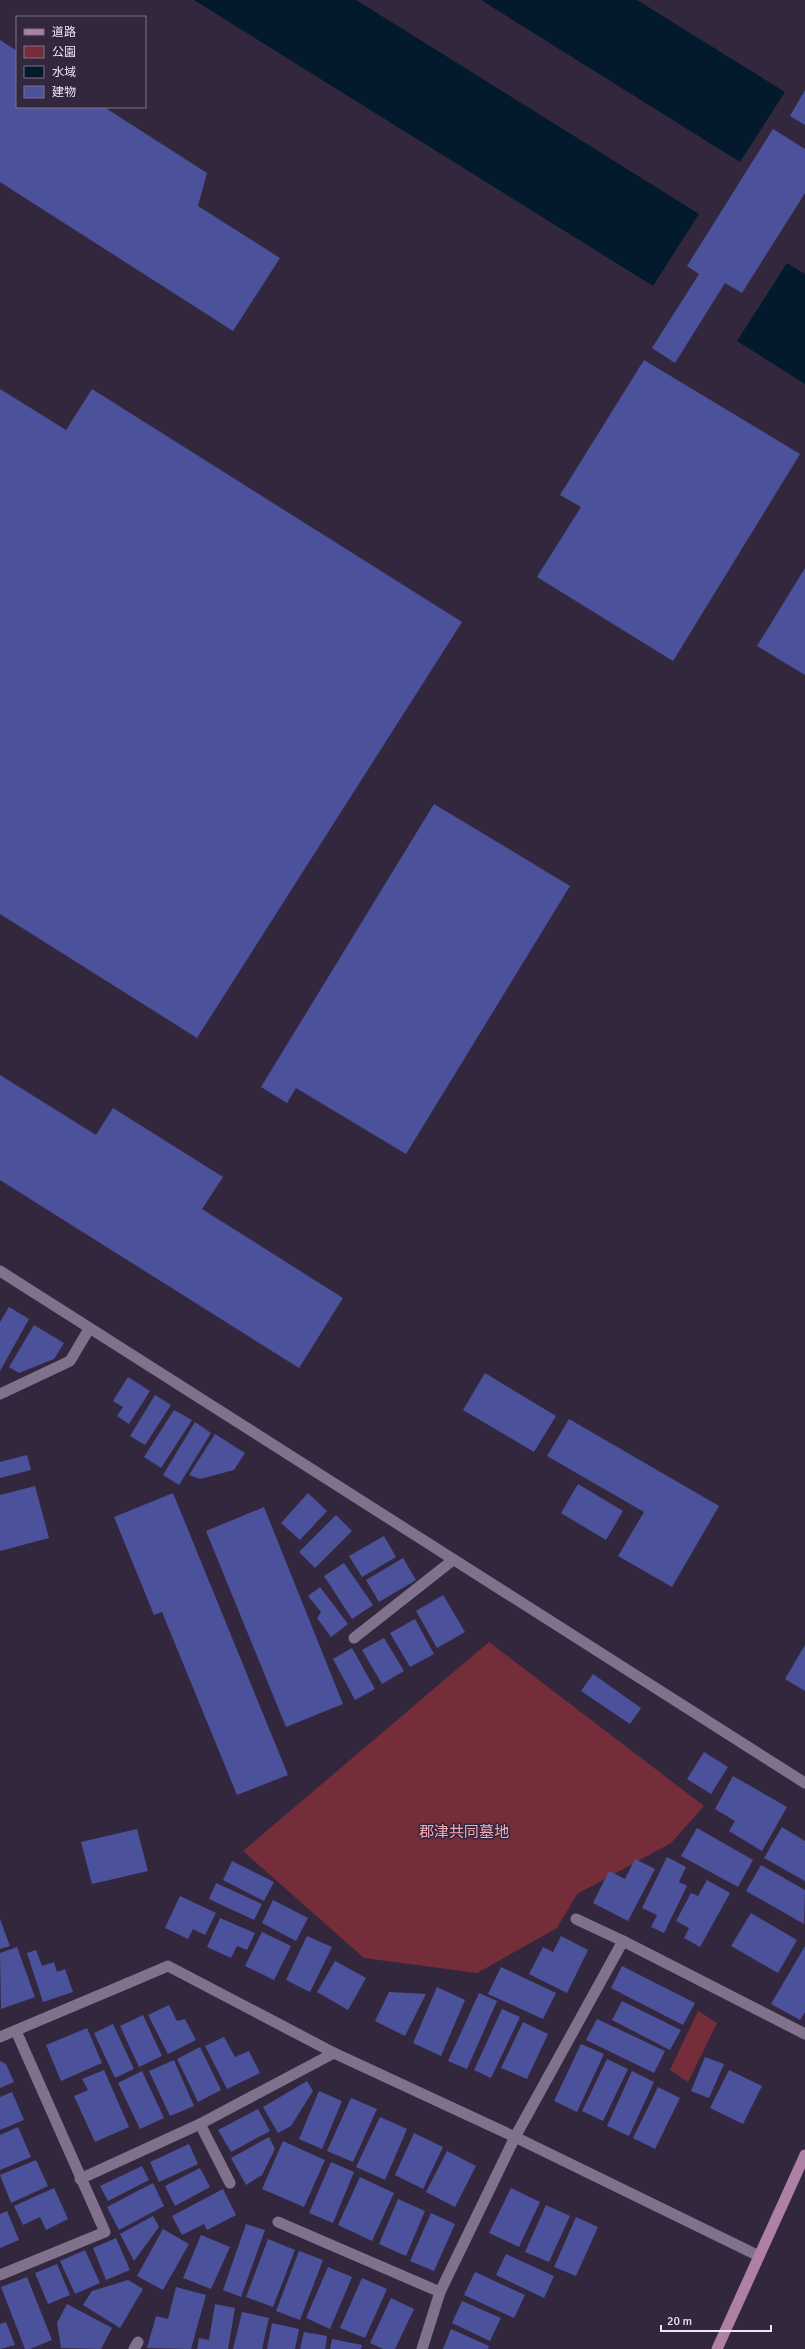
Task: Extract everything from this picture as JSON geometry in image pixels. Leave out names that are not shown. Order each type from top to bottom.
[{"type":"main road","points":[[717,2349],[805,2154]]},
{"type":"street","points":[[0,1271],[805,1783]]},
{"type":"street","points":[[0,1394],[70,1362],[89,1329]]},
{"type":"street","points":[[354,1638],[453,1560]]},
{"type":"street","points":[[576,1919],[623,1941],[805,2034]]},
{"type":"street","points":[[422,2349],[440,2292],[515,2136],[623,1941]]},
{"type":"street","points":[[0,2037],[168,1966],[334,2053],[515,2136],[759,2256]]},
{"type":"street","points":[[0,2275],[105,2232],[16,2031]]},
{"type":"street","points":[[80,2178],[200,2124],[334,2053]]},
{"type":"street","points":[[200,2124],[230,2183]]},
{"type":"street","points":[[278,2222],[440,2292]]},
{"type":"green space","name":"郡津共同墓地","points":[[489,1642],[704,1806],[671,1843],[577,1894],[557,1928],[477,1973],[364,1958],[243,1851]]},
{"type":"green space","points":[[698,2011],[717,2023],[688,2082],[670,2070]]},
{"type":"water","points":[[194,0],[356,0],[699,214],[653,286]]},
{"type":"water","points":[[481,0],[637,0],[785,92],[740,162]]},
{"type":"water","points":[[787,263],[805,274],[805,384],[737,341]]},
{"type":"building","points":[[0,40],[16,50],[16,108],[106,108],[207,173],[198,206],[280,258],[233,331],[0,182]]},
{"type":"building","points":[[805,90],[805,125],[790,116]]},
{"type":"building","points":[[773,129],[805,149],[805,193],[742,293],[725,283],[675,363],[652,348],[699,274],[687,266]]},
{"type":"building","points":[[644,360],[800,454],[673,661],[537,577],[581,507],[560,495]]},
{"type":"building","points":[[0,389],[66,430],[92,389],[462,622],[197,1038],[0,914]]},
{"type":"building","points":[[805,568],[805,675],[757,646]]},
{"type":"building","points":[[434,804],[570,886],[406,1154],[296,1088],[287,1103],[261,1087]]},
{"type":"building","points":[[0,1075],[96,1135],[113,1108],[223,1177],[202,1209],[343,1298],[299,1368],[0,1180]]},
{"type":"building","points":[[9,1307],[29,1319],[0,1371],[0,1322]]},
{"type":"building","points":[[34,1325],[64,1343],[54,1359],[19,1373],[9,1367]]},
{"type":"building","points":[[485,1373],[556,1416],[534,1452],[463,1410]]},
{"type":"building","points":[[128,1377],[150,1391],[129,1424],[117,1416],[123,1407],[113,1401]]},
{"type":"building","points":[[155,1395],[171,1405],[145,1445],[130,1436]]},
{"type":"building","points":[[174,1410],[192,1420],[161,1468],[144,1457]]},
{"type":"building","points":[[569,1419],[719,1506],[672,1587],[618,1556],[644,1512],[547,1456]]},
{"type":"building","points":[[195,1422],[211,1433],[179,1485],[163,1475]]},
{"type":"building","points":[[215,1434],[245,1453],[234,1470],[200,1479],[189,1475]]},
{"type":"building","points":[[27,1455],[31,1470],[0,1478],[0,1462]]},
{"type":"building","points":[[578,1484],[623,1511],[606,1540],[561,1513]]},
{"type":"building","points":[[35,1486],[49,1538],[0,1551],[0,1495]]},
{"type":"building","points":[[173,1493],[288,1775],[237,1795],[162,1612],[154,1615],[114,1517]]},
{"type":"building","points":[[308,1493],[327,1511],[300,1540],[281,1523]]},
{"type":"building","points":[[264,1507],[343,1704],[286,1727],[206,1531]]},
{"type":"building","points":[[336,1515],[352,1531],[315,1568],[299,1552]]},
{"type":"building","points":[[384,1536],[396,1557],[362,1577],[349,1556]]},
{"type":"building","points":[[403,1558],[416,1580],[379,1602],[366,1580]]},
{"type":"building","points":[[344,1563],[373,1605],[352,1619],[324,1576]]},
{"type":"building","points":[[320,1587],[348,1624],[331,1637],[317,1618],[321,1612],[308,1596]]},
{"type":"building","points":[[443,1595],[465,1632],[437,1648],[416,1611]]},
{"type":"building","points":[[415,1619],[434,1654],[410,1667],[390,1633]]},
{"type":"building","points":[[384,1638],[404,1671],[382,1684],[362,1650]]},
{"type":"building","points":[[805,1645],[805,1691],[785,1679]]},
{"type":"building","points":[[352,1648],[375,1689],[355,1700],[333,1659]]},
{"type":"building","points":[[593,1674],[641,1708],[630,1724],[581,1691]]},
{"type":"building","points":[[704,1752],[728,1767],[711,1794],[687,1779]]},
{"type":"building","points":[[733,1776],[787,1807],[762,1851],[729,1831],[735,1821],[715,1809]]},
{"type":"building","points":[[782,1827],[805,1841],[805,1881],[764,1858]]},
{"type":"building","points":[[697,1828],[753,1860],[738,1887],[681,1856]]},
{"type":"building","points":[[137,1829],[148,1871],[92,1884],[81,1842]]},
{"type":"building","points":[[667,1857],[686,1867],[679,1882],[687,1886],[664,1933],[651,1927],[657,1915],[642,1908]]},
{"type":"building","points":[[635,1859],[655,1869],[628,1921],[593,1903],[609,1871],[625,1879]]},
{"type":"building","points":[[232,1861],[274,1882],[264,1901],[223,1880]]},
{"type":"building","points":[[761,1865],[805,1890],[804,1924],[746,1891]]},
{"type":"building","points":[[707,1880],[730,1893],[700,1947],[684,1938],[689,1928],[676,1921],[691,1893],[698,1896]]},
{"type":"building","points":[[216,1883],[262,1904],[254,1920],[209,1899]]},
{"type":"building","points":[[180,1896],[216,1913],[205,1935],[193,1929],[188,1939],[165,1928]]},
{"type":"building","points":[[273,1900],[308,1918],[296,1941],[262,1923]]},
{"type":"building","points":[[751,1913],[797,1940],[778,1973],[731,1946]]},
{"type":"building","points":[[220,1918],[255,1933],[247,1950],[237,1946],[231,1958],[207,1947]]},
{"type":"building","points":[[0,1919],[10,1946],[0,1949]]},
{"type":"building","points":[[262,1932],[291,1946],[274,1980],[245,1966]]},
{"type":"building","points":[[307,1936],[332,1947],[310,1992],[286,1980]]},
{"type":"building","points":[[561,1936],[588,1950],[567,1993],[529,1974],[543,1947],[553,1952]]},
{"type":"building","points":[[805,1946],[805,2012],[800,2020],[771,2004]]},
{"type":"building","points":[[17,1947],[35,1997],[1,2009],[0,1953]]},
{"type":"building","points":[[36,1950],[42,1966],[54,1962],[57,1972],[65,1969],[73,1992],[43,2002],[27,1953]]},
{"type":"building","points":[[335,1961],[366,1978],[348,2010],[317,1992]]},
{"type":"building","points":[[622,1966],[695,2003],[683,2025],[611,1988]]},
{"type":"building","points":[[501,1967],[556,1993],[543,2019],[488,1994]]},
{"type":"building","points":[[437,1987],[465,2000],[441,2056],[413,2043]]},
{"type":"building","points":[[389,1992],[426,1994],[405,2036],[375,2021]]},
{"type":"building","points":[[479,1993],[497,2001],[467,2069],[448,2061]]},
{"type":"building","points":[[622,2001],[681,2030],[670,2050],[612,2020]]},
{"type":"building","points":[[169,2005],[177,2021],[185,2019],[196,2040],[168,2054],[148,2015]]},
{"type":"building","points":[[502,2009],[520,2017],[491,2078],[474,2070]]},
{"type":"building","points":[[143,2015],[162,2056],[139,2067],[120,2026]]},
{"type":"building","points":[[597,2019],[665,2051],[654,2073],[586,2040]]},
{"type":"building","points":[[523,2022],[548,2034],[527,2079],[501,2068]]},
{"type":"building","points":[[113,2024],[134,2069],[115,2078],[94,2033]]},
{"type":"building","points":[[87,2028],[102,2063],[61,2081],[46,2045]]},
{"type":"building","points":[[224,2037],[235,2057],[249,2051],[260,2073],[227,2089],[205,2046]]},
{"type":"building","points":[[581,2044],[604,2054],[577,2112],[554,2101]]},
{"type":"building","points":[[200,2047],[221,2090],[198,2102],[177,2059]]},
{"type":"building","points":[[705,2057],[724,2064],[709,2098],[691,2091]]},
{"type":"building","points":[[607,2059],[628,2069],[603,2121],[582,2111]]},
{"type":"building","points":[[174,2060],[194,2106],[170,2116],[149,2071]]},
{"type":"building","points":[[0,2061],[6,2064],[14,2082],[0,2088]]},
{"type":"building","points":[[104,2070],[129,2127],[95,2142],[74,2096],[88,2090],[82,2079]]},
{"type":"building","points":[[729,2070],[762,2086],[743,2124],[710,2108]]},
{"type":"building","points":[[142,2071],[164,2118],[140,2129],[118,2083]]},
{"type":"building","points":[[632,2071],[654,2082],[629,2136],[607,2126]]},
{"type":"building","points":[[307,2081],[313,2091],[291,2126],[278,2133],[263,2107]]},
{"type":"building","points":[[658,2087],[680,2098],[655,2149],[633,2138]]},
{"type":"building","points":[[319,2091],[342,2101],[322,2149],[299,2139]]},
{"type":"building","points":[[12,2092],[24,2120],[0,2130],[0,2097]]},
{"type":"building","points":[[351,2098],[377,2109],[353,2162],[327,2151]]},
{"type":"building","points":[[258,2109],[270,2131],[231,2152],[218,2130]]},
{"type":"building","points":[[380,2117],[407,2129],[385,2180],[356,2167]]},
{"type":"building","points":[[18,2127],[31,2157],[0,2170],[0,2135]]},
{"type":"building","points":[[414,2133],[443,2147],[423,2189],[395,2175]]},
{"type":"building","points":[[269,2137],[275,2149],[262,2175],[246,2185],[231,2158]]},
{"type":"building","points":[[283,2141],[325,2160],[304,2207],[262,2189]]},
{"type":"building","points":[[189,2144],[198,2164],[159,2182],[150,2162]]},
{"type":"building","points":[[447,2151],[476,2166],[455,2207],[426,2192]]},
{"type":"building","points":[[36,2160],[48,2186],[11,2203],[0,2175]]},
{"type":"building","points":[[331,2162],[354,2172],[333,2223],[309,2213]]},
{"type":"building","points":[[142,2166],[149,2180],[108,2201],[100,2186]]},
{"type":"building","points":[[200,2168],[210,2187],[175,2206],[165,2186]]},
{"type":"building","points":[[360,2177],[394,2193],[372,2241],[338,2225]]},
{"type":"building","points":[[153,2183],[164,2206],[119,2230],[107,2207]]},
{"type":"building","points":[[54,2188],[68,2219],[46,2230],[40,2217],[23,2225],[14,2206]]},
{"type":"building","points":[[511,2188],[540,2202],[519,2247],[489,2233]]},
{"type":"building","points":[[223,2189],[236,2215],[207,2230],[204,2224],[182,2235],[172,2216]]},
{"type":"building","points":[[398,2199],[425,2211],[406,2256],[379,2244]]},
{"type":"building","points":[[546,2205],[570,2216],[549,2262],[525,2252]]},
{"type":"building","points":[[7,2211],[19,2240],[0,2248],[0,2214]]},
{"type":"building","points":[[431,2213],[455,2224],[434,2271],[410,2261]]},
{"type":"building","points":[[153,2216],[159,2227],[134,2261],[120,2234]]},
{"type":"building","points":[[576,2217],[598,2227],[576,2276],[554,2267]]},
{"type":"building","points":[[246,2224],[265,2230],[241,2297],[223,2290]]},
{"type":"building","points":[[163,2229],[189,2244],[163,2290],[137,2276]]},
{"type":"building","points":[[201,2235],[230,2247],[211,2289],[183,2278]]},
{"type":"building","points":[[116,2238],[130,2270],[106,2280],[93,2248]]},
{"type":"building","points":[[268,2239],[295,2250],[273,2307],[246,2297]]},
{"type":"building","points":[[85,2250],[100,2283],[75,2294],[60,2261]]},
{"type":"building","points":[[299,2251],[323,2260],[300,2320],[276,2311]]},
{"type":"building","points":[[506,2254],[554,2276],[544,2298],[496,2275]]},
{"type":"building","points":[[57,2264],[70,2295],[48,2304],[35,2273]]},
{"type":"building","points":[[328,2267],[352,2277],[330,2329],[306,2318]]},
{"type":"building","points":[[475,2272],[525,2295],[514,2318],[464,2295]]},
{"type":"building","points":[[27,2277],[52,2340],[30,2349],[25,2349],[1,2287]]},
{"type":"building","points":[[362,2278],[387,2289],[365,2338],[340,2328]]},
{"type":"building","points":[[128,2280],[143,2289],[120,2328],[83,2305],[92,2291]]},
{"type":"building","points":[[176,2287],[206,2295],[191,2349],[147,2348],[156,2316],[168,2319]]},
{"type":"building","points":[[391,2298],[414,2309],[395,2349],[383,2349],[370,2343]]},
{"type":"building","points":[[462,2301],[501,2318],[490,2341],[452,2323]]},
{"type":"building","points":[[67,2304],[112,2328],[101,2349],[61,2348],[57,2323]]},
{"type":"building","points":[[215,2304],[235,2308],[228,2349],[197,2349],[199,2338],[209,2340]]},
{"type":"building","points":[[242,2312],[269,2318],[262,2349],[233,2349]]},
{"type":"building","points":[[6,2322],[15,2345],[0,2349],[0,2324]]},
{"type":"building","points":[[272,2323],[299,2329],[295,2349],[267,2349]]},
{"type":"building","points":[[451,2329],[489,2346],[488,2349],[443,2349]]},
{"type":"building","points":[[304,2332],[327,2336],[325,2349],[300,2349]]},
{"type":"building","points":[[332,2339],[362,2345],[361,2349],[330,2349]]}]
